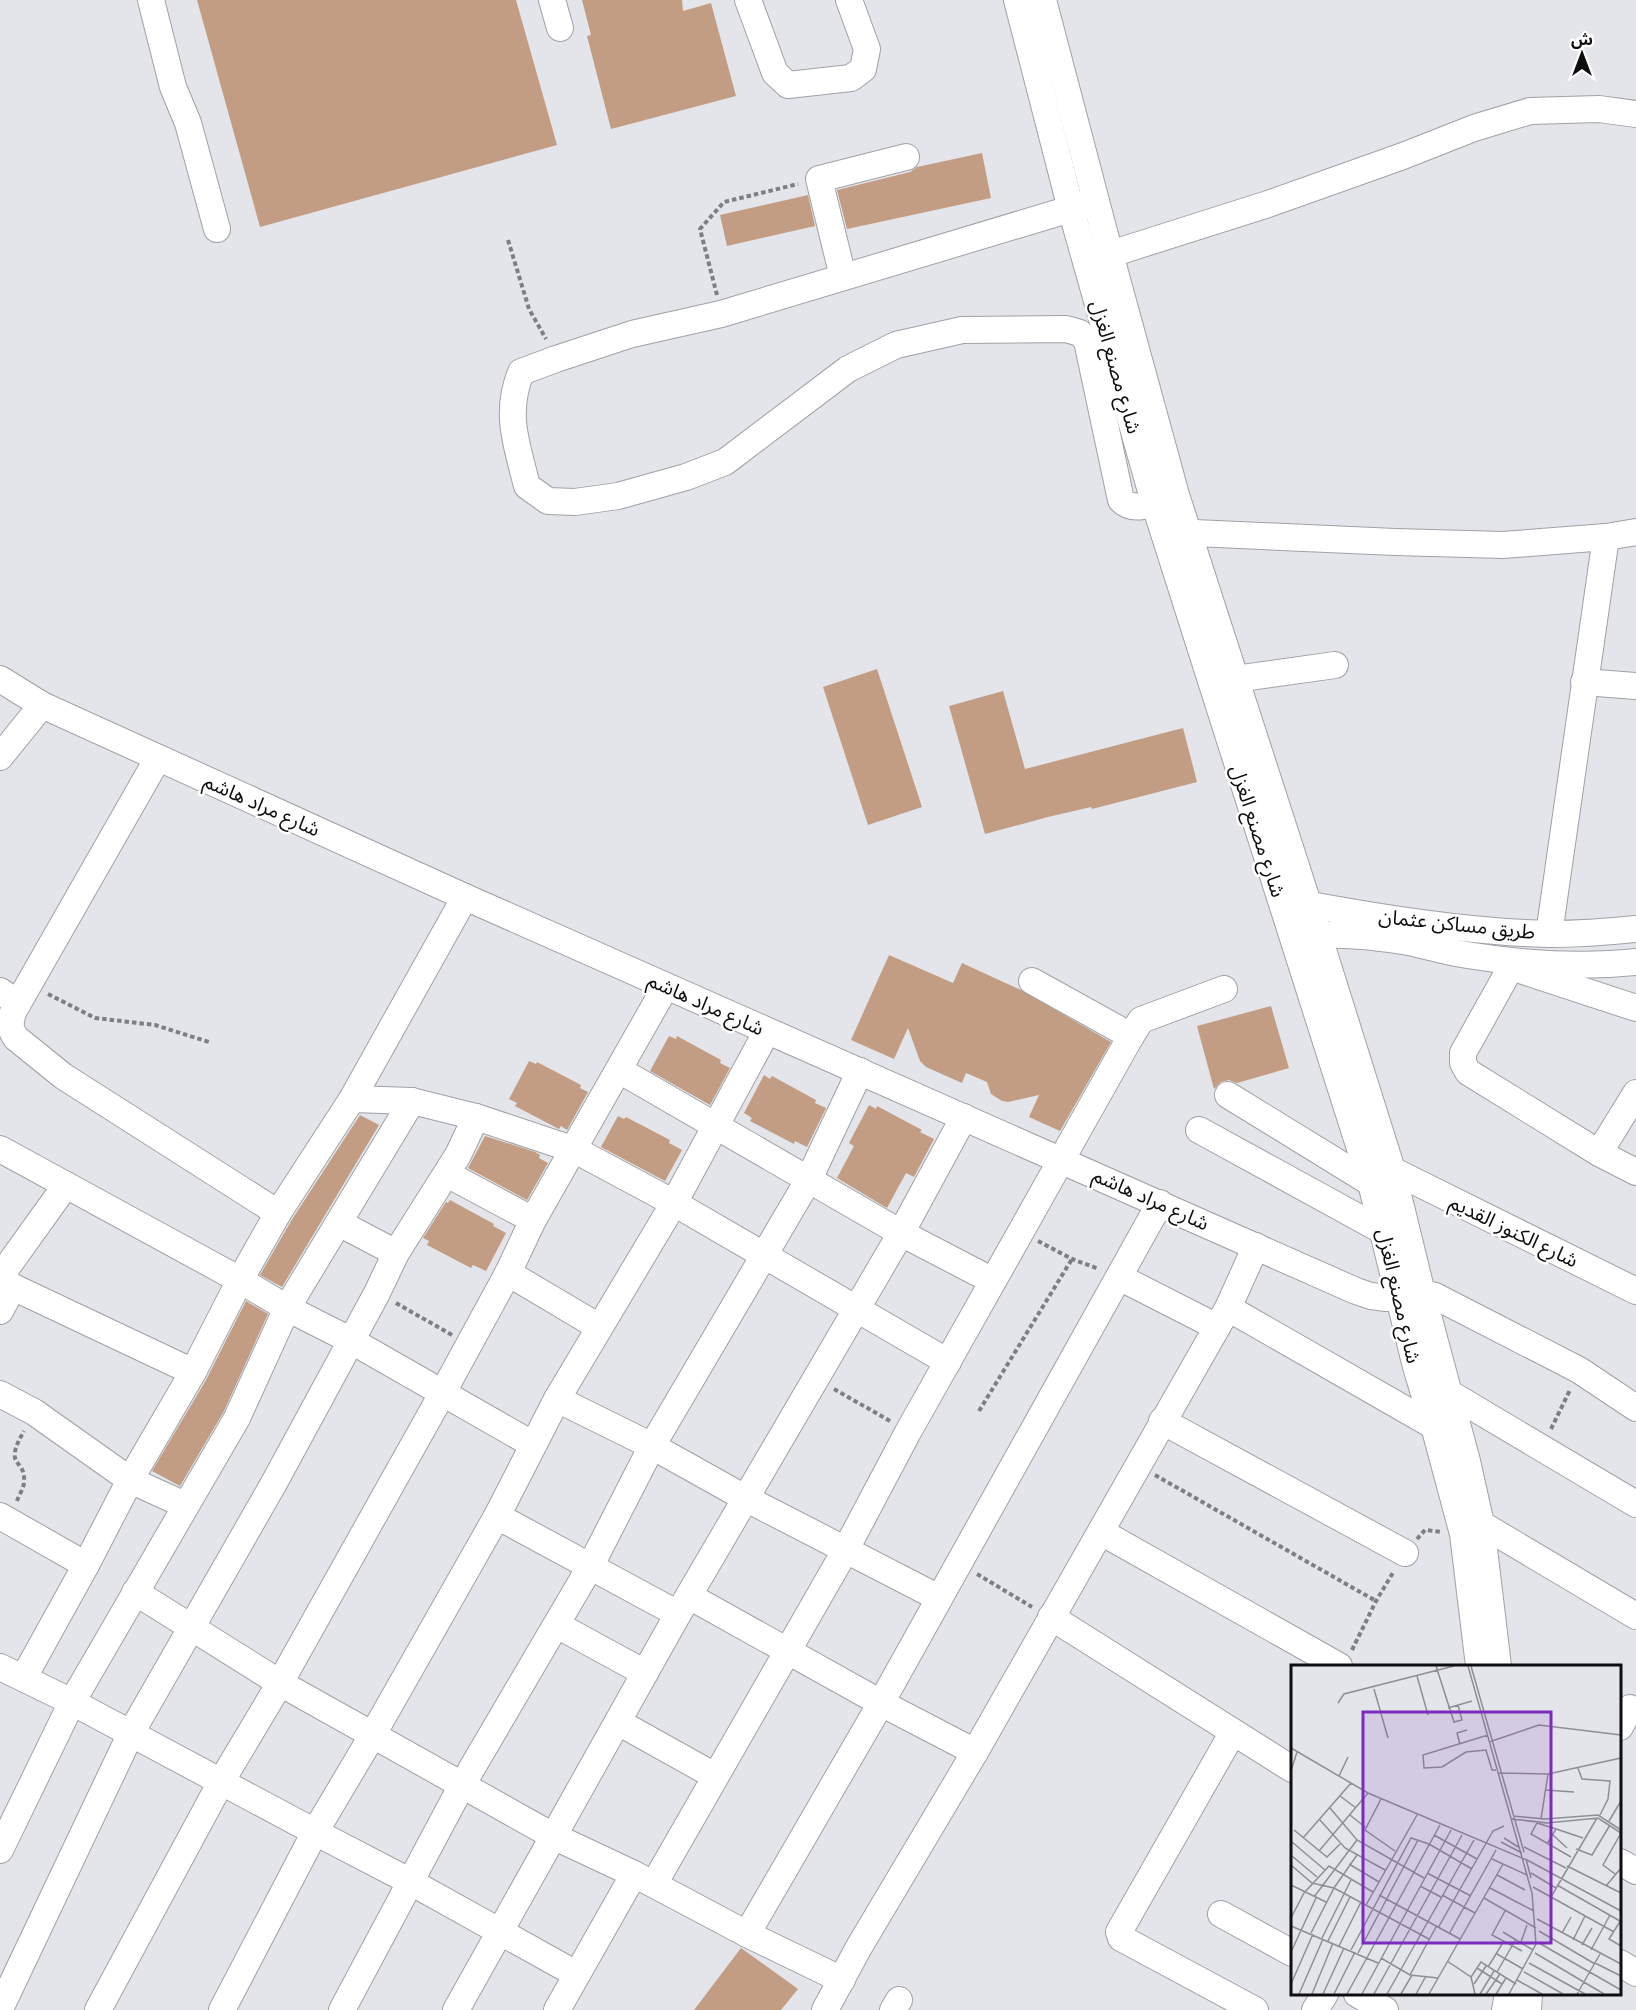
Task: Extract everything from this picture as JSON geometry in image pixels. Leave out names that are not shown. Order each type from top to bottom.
[{"type":"street","points":[[151,0],[170,78],[188,123],[217,229]]},
{"type":"street","points":[[552,0],[561,28]]},
{"type":"street","points":[[748,0],[775,73],[788,84],[851,78],[863,69],[867,49],[849,0]]},
{"type":"street","name":"شارع مصنع الغزل","points":[[1017,0],[1071,209],[1098,258]]},
{"type":"street","name":"شارع مصنع الغزل","points":[[1043,0],[1095,201],[1098,258],[1175,532],[1210,682],[1291,936],[1381,1177],[1384,1232],[1449,1393],[1467,1461],[1479,1665]]},
{"type":"street","points":[[1098,258],[1268,204],[1474,128],[1530,111],[1599,109],[1636,114]]},
{"type":"street","points":[[843,278],[819,179],[906,158]]},
{"type":"street","points":[[1095,201],[721,314],[632,334],[521,372],[515,387],[511,420],[527,486],[548,501],[575,502],[618,496],[686,477],[725,462],[848,369],[896,345],[962,330],[1066,329],[1080,333],[1087,342],[1121,500],[1126,506],[1133,508],[1165,499]]},
{"type":"street","points":[[1175,532],[1503,545],[1606,537],[1636,532]]},
{"type":"street","name":"شارع مصنع الغزل","points":[[1175,532],[1235,679],[1318,934],[1411,1295],[1416,1368],[1434,1426],[1472,1529],[1498,1665]]},
{"type":"street","points":[[1549,934],[1606,537]]},
{"type":"street","points":[[1210,682],[1335,665]]},
{"type":"street","name":"شارع مراد هاشم","points":[[0,679],[42,705],[465,897],[1371,1296],[1386,1298],[1411,1295],[1446,1301],[1579,1370],[1636,1408]]},
{"type":"street","points":[[1584,682],[1636,686]]},
{"type":"street","points":[[0,757],[42,705]]},
{"type":"street","points":[[158,758],[16,992],[10,1024],[11,1031],[63,1076],[278,1213]]},
{"type":"street","points":[[24,1677],[130,1480],[193,1372],[240,1280],[278,1213],[352,1099],[465,897]]},
{"type":"street","name":"طريق مساكن عثمان","points":[[1280,899],[1309,904],[1412,943],[1512,964],[1636,962]]},
{"type":"street","name":"طريق مساكن عثمان","points":[[1291,936],[1318,934],[1360,925],[1549,934],[1636,929]]},
{"type":"street","points":[[1636,1008],[1512,964],[1463,1053],[1463,1063],[1468,1072],[1599,1153],[1636,1172]]},
{"type":"street","points":[[1032,981],[1131,1036]]},
{"type":"street","points":[[98,2010],[221,1782],[280,1683],[442,1394],[508,1273],[533,1220],[666,986]]},
{"type":"street","points":[[557,2010],[576,1974],[715,1776],[845,1551],[908,1432],[1141,1020],[1224,989]]},
{"type":"street","points":[[222,2010],[315,1832],[497,1516],[557,1399],[674,1203],[767,1031]]},
{"type":"street","points":[[619,1070],[901,1233],[993,1281]]},
{"type":"street","points":[[342,2010],[462,1785],[590,1567],[652,1446],[809,1179],[860,1071]]},
{"type":"street","points":[[1599,1153],[1636,1093]]},
{"type":"street","name":"شارع الكنوز القديم","points":[[1228,1095],[1381,1177],[1636,1291]]},
{"type":"street","points":[[352,1099],[412,1101],[476,1117],[574,1150],[674,1203],[948,1362]]},
{"type":"street","points":[[0,1850],[72,1702],[237,1418],[287,1308],[412,1101]]},
{"type":"street","points":[[0,2009],[131,1733],[190,1626],[274,1483],[396,1254],[447,1174],[476,1117]]},
{"type":"street","points":[[456,2010],[745,1498],[901,1233],[964,1117]]},
{"type":"street","points":[[1199,1130],[1384,1232]]},
{"type":"street","points":[[0,1149],[287,1308],[350,1340],[532,1444]]},
{"type":"street","points":[[447,1174],[533,1220]]},
{"type":"street","points":[[0,1311],[4,1281],[66,1185]]},
{"type":"street","points":[[747,1934],[881,1703],[1160,1203]]},
{"type":"street","points":[[339,1223],[396,1254]]},
{"type":"street","points":[[825,2010],[1223,1317],[1256,1246]]},
{"type":"street","points":[[508,1273],[599,1327]]},
{"type":"street","points":[[1119,1277],[1223,1317],[1434,1426]]},
{"type":"street","points":[[4,1281],[193,1372]]},
{"type":"street","points":[[1449,1393],[1636,1504]]},
{"type":"street","points":[[0,1394],[34,1412],[130,1480],[185,1505]]},
{"type":"street","points":[[557,1399],[652,1446],[845,1551],[939,1598]]},
{"type":"street","points":[[1162,1421],[1405,1553]]},
{"type":"street","points":[[497,1516],[590,1567],[788,1651],[975,1752]]},
{"type":"street","points":[[4,1518],[86,1565]]},
{"type":"street","points":[[1472,1529],[1635,1611]]},
{"type":"street","points":[[1101,1532],[1344,1662]]},
{"type":"street","points":[[135,1592],[280,1683],[553,1836],[644,1879],[747,1934],[842,1980]]},
{"type":"street","points":[[1051,1617],[1291,1768]]},
{"type":"street","points":[[557,1625],[645,1673]]},
{"type":"street","points":[[0,1667],[72,1702],[409,1881],[576,1974]]},
{"type":"street","points":[[618,1722],[715,1776]]},
{"type":"street","points":[[1233,1732],[1119,1932],[1121,1938],[1221,2002],[1255,2010]]},
{"type":"street","points":[[1621,1863],[1636,1871]]},
{"type":"street","points":[[1221,1914],[1291,1948]]},
{"type":"street","points":[[1621,1964],[1636,1973]]},
{"type":"street","points":[[1315,2010],[1324,1995]]},
{"type":"street","points":[[1506,2010],[1508,1995]]},
{"type":"street","points":[[1528,2010],[1529,1995]]},
{"type":"path","points":[[721,314],[700,229],[724,202],[819,179]]},
{"type":"path","points":[[508,240],[530,309],[556,359]]},
{"type":"path","points":[[16,992],[95,1018],[155,1025],[209,1042]]},
{"type":"path","points":[[1022,1232],[1072,1259],[1119,1277]]},
{"type":"path","points":[[979,1411],[1072,1259]]},
{"type":"path","points":[[377,1293],[468,1344]]},
{"type":"path","points":[[1541,1449],[1579,1370]]},
{"type":"path","points":[[815,1378],[908,1432]]},
{"type":"path","points":[[4,1518],[24,1483],[13,1453],[34,1412]]},
{"type":"path","points":[[1137,1465],[1376,1601]]},
{"type":"path","points":[[1344,1662],[1376,1601],[1405,1553],[1425,1530],[1472,1529]]},
{"type":"path","points":[[960,1563],[1051,1617]]},
{"type":"building","points":[[197,0],[516,0],[557,145],[260,227]]},
{"type":"building","points":[[582,0],[682,0],[683,11],[711,3],[736,96],[611,129],[587,36],[591,35]]},
{"type":"building","points":[[982,153],[991,198],[847,229],[837,190],[910,172],[917,167]]},
{"type":"building","points":[[808,195],[815,226],[727,246],[720,215]]},
{"type":"building","points":[[877,669],[922,807],[868,825],[823,687]]},
{"type":"building","points":[[1003,691],[1025,769],[1183,728],[1197,782],[985,834],[949,706]]},
{"type":"building","points":[[889,955],[953,983],[962,963],[1021,990],[1111,1042],[1060,1131],[1029,1117],[1039,1095],[1008,1102],[1002,1101],[991,1094],[987,1082],[966,1073],[962,1083],[926,1067],[920,1061],[908,1028],[894,1059],[851,1040]]},
{"type":"building","points":[[1271,1006],[1289,1068],[1237,1083],[1229,1080],[1221,1082],[1214,1089],[1197,1026]]},
{"type":"building","points":[[669,1036],[676,1039],[677,1036],[721,1060],[720,1063],[730,1068],[710,1105],[650,1071]]},
{"type":"building","points":[[529,1061],[536,1064],[537,1062],[581,1085],[580,1088],[588,1092],[567,1130],[561,1126],[559,1129],[515,1106],[517,1103],[509,1099]]},
{"type":"building","points":[[764,1075],[770,1079],[772,1076],[826,1108],[807,1147],[795,1141],[794,1144],[750,1121],[752,1118],[744,1113]]},
{"type":"building","points":[[869,1105],[876,1109],[877,1106],[934,1139],[914,1177],[906,1173],[887,1208],[837,1178],[854,1146],[849,1143]]},
{"type":"building","points":[[360,1115],[379,1125],[282,1287],[260,1275],[291,1221]]},
{"type":"building","points":[[618,1116],[624,1119],[626,1117],[670,1140],[669,1143],[682,1150],[665,1181],[601,1147]]},
{"type":"building","points":[[485,1136],[535,1152],[540,1155],[539,1158],[548,1163],[527,1200],[468,1168]]},
{"type":"building","points":[[450,1200],[506,1233],[486,1271],[473,1265],[471,1268],[427,1245],[429,1241],[423,1238],[446,1202]]},
{"type":"building","points":[[246,1301],[268,1314],[224,1411],[180,1486],[152,1471],[206,1380]]},
{"type":"building","points":[[741,1948],[798,1989],[781,2010],[694,2010]]}]
